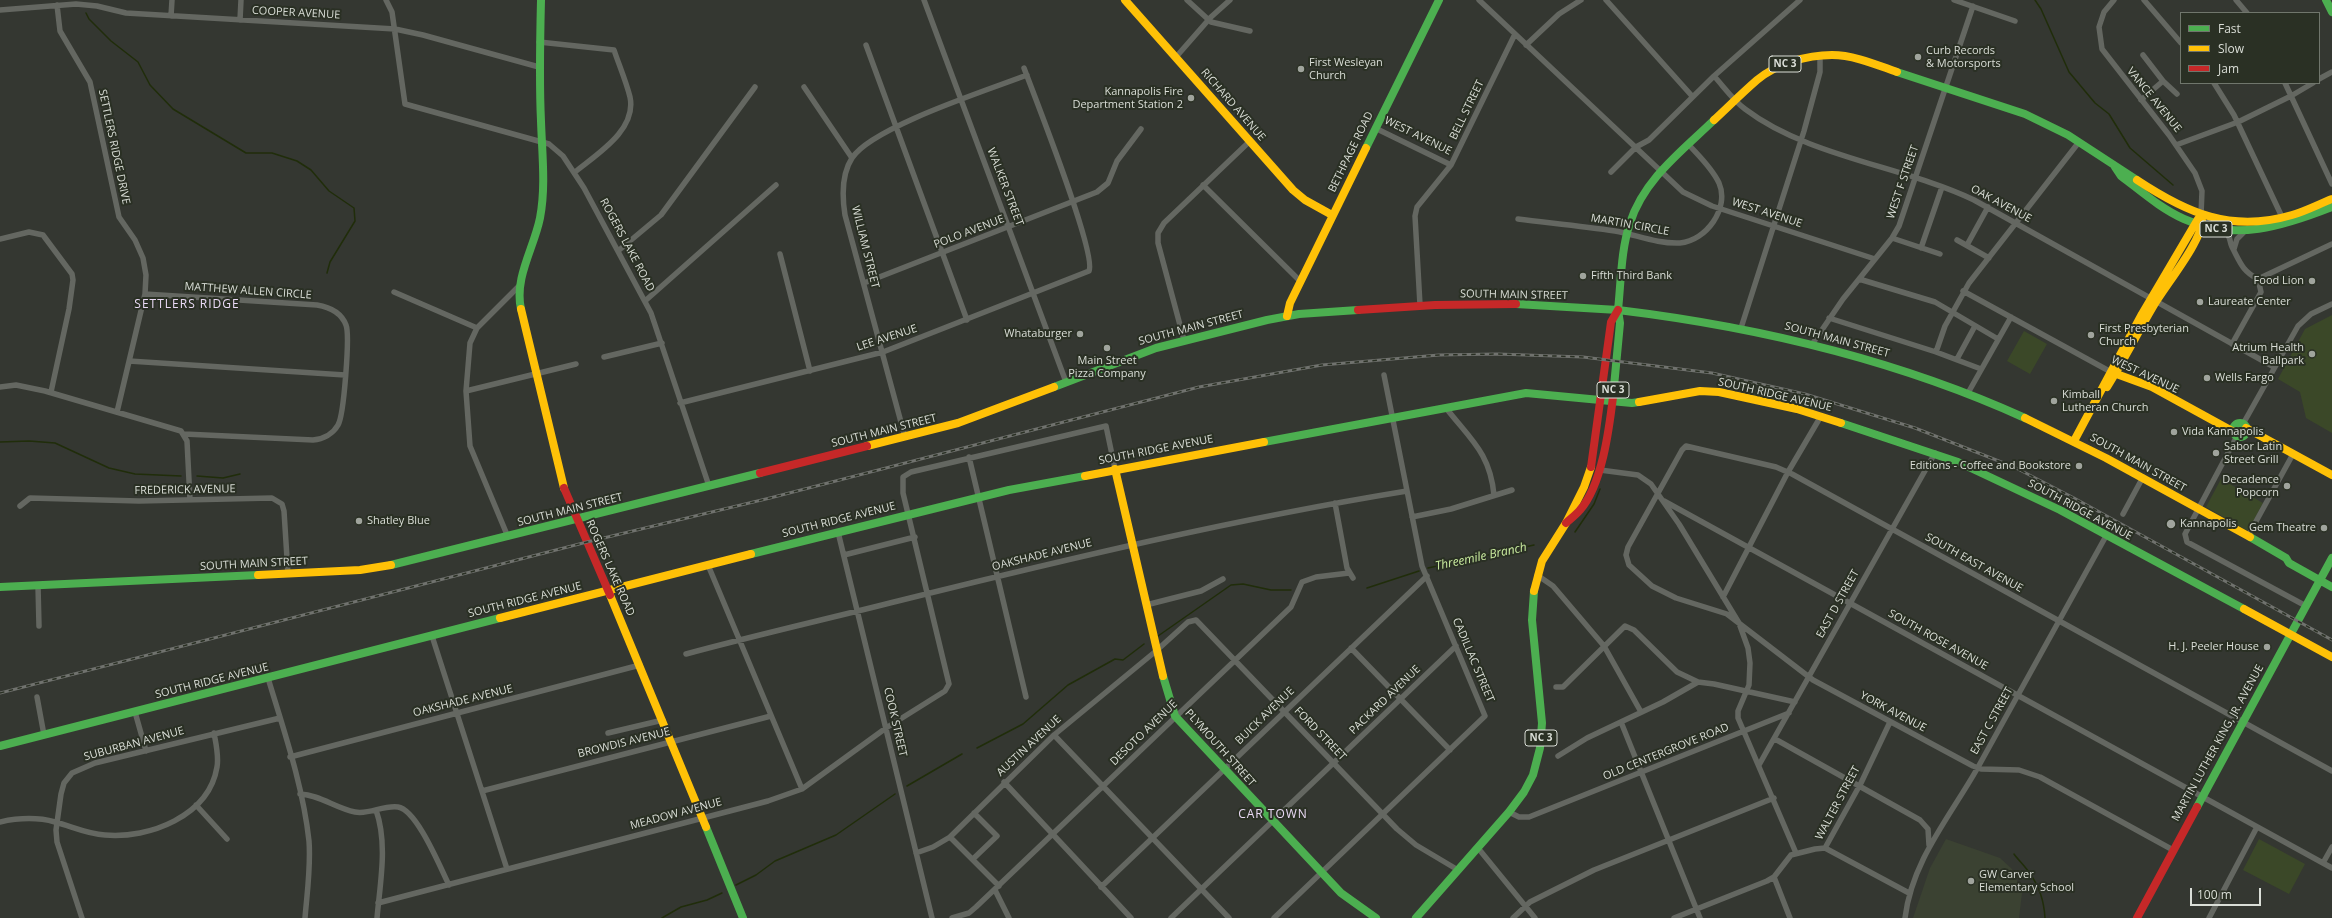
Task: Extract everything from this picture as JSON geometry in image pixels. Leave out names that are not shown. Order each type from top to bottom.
[{"type":"main road","name":"ROGERS LAKE ROAD","points":[[541,0],[539,67],[543,191],[540,219],[520,285],[519,300],[565,491],[663,720],[743,918]]},
{"type":"main road","name":"RICHARD AVENUE","points":[[1125,0],[1293,190],[1305,200],[1332,215]]},
{"type":"main road","name":"BETHPAGE ROAD","points":[[1287,316],[1290,302],[1438,0]]},
{"type":"main road","points":[[2326,0],[2332,12]]},
{"type":"main road","name":"NC 3","points":[[1566,523],[1573,520],[1586,500],[1600,470],[1611,402],[1620,323],[1618,310],[1627,234],[1635,209],[1644,192],[1661,171],[1758,79],[1771,71],[1795,61],[1820,56],[1844,56],[1858,58],[1946,87],[2040,120],[2079,142],[2115,167],[2126,171],[2172,203],[2201,215],[2239,222],[2282,218],[2332,199]]},
{"type":"main road","name":"NC 3","points":[[2115,167],[2121,176],[2174,213],[2194,224],[2223,230],[2247,232],[2282,226],[2332,207]]},
{"type":"main road","points":[[2074,441],[2153,301],[2194,224],[2201,215]]},
{"type":"main road","name":"VANCE AVENUE","points":[[2201,215],[2203,226]]},
{"type":"main road","points":[[2153,301],[2186,256],[2203,226]]},
{"type":"main road","name":"SOUTH MAIN STREET","points":[[0,587],[288,574],[384,567],[577,520],[958,423],[1140,353],[1184,340],[1287,316],[1420,305],[1517,304],[1618,310],[1741,328],[1813,343],[1905,371],[1968,393],[2074,441],[2248,536],[2286,558],[2289,563],[2321,578],[2332,587]]},
{"type":"main road","name":"NC 3","points":[[1416,918],[1509,812],[1531,780],[1541,743],[1542,724],[1532,606],[1537,575],[1548,548],[1566,523],[1568,516],[1584,487],[1591,466],[1611,322],[1618,310]]},
{"type":"main road","name":"WEST AVENUE","points":[[2113,373],[2152,387],[2235,434]]},
{"type":"main road","name":"SOUTH RIDGE AVENUE","points":[[0,746],[978,497],[1114,469],[1392,419],[1526,393],[1611,402],[1643,402],[1700,391],[1719,392],[1821,416],[1935,453],[2022,492],[2332,657]]},
{"type":"main road","points":[[2235,434],[2244,435],[2244,426],[2332,475]]},
{"type":"main road","points":[[1596,438],[1597,465],[1600,470]]},
{"type":"main road","name":"PLYMOUTH STREET","points":[[1114,469],[1156,651],[1170,705],[1175,716],[1223,770],[1322,873],[1341,892],[1376,918]]},
{"type":"main road","name":"MARTIN LUTHER KING, JR. AVENUE","points":[[2137,918],[2332,558]]},
{"type":"main road","points":[[2321,578],[2332,581]]},
{"type":"street","points":[[171,16],[172,0]]},
{"type":"street","points":[[240,20],[242,0]]},
{"type":"street","points":[[387,0],[392,12],[395,29],[405,104],[542,142]]},
{"type":"street","name":"WALKER STREET","points":[[924,0],[1010,227],[1066,382]]},
{"type":"street","points":[[1187,0],[1208,20],[1250,31]]},
{"type":"street","points":[[1176,58],[1208,20],[1230,0]]},
{"type":"street","name":"WEST AVENUE","points":[[1479,0],[1683,192],[1719,209],[1875,259]]},
{"type":"street","points":[[1526,45],[1559,14],[1581,0]]},
{"type":"street","points":[[1606,0],[1692,96]]},
{"type":"street","points":[[1611,172],[1636,148],[1649,140],[1692,96],[1800,0]]},
{"type":"street","points":[[1954,0],[2015,20]]},
{"type":"street","name":"VANCE AVENUE","points":[[2114,0],[2101,19],[2099,27],[2099,43],[2114,67],[2176,145],[2195,173],[2200,185],[2203,200],[2201,215]]},
{"type":"street","points":[[2144,0],[2180,42]]},
{"type":"street","points":[[2236,0],[2246,12]]},
{"type":"street","name":"COOPER AVENUE","points":[[0,10],[89,5],[126,13],[395,29],[423,35],[539,67]]},
{"type":"street","name":"SETTLERS RIDGE DRIVE","points":[[57,6],[60,31],[90,82],[119,217],[135,240],[143,258],[146,275],[145,294],[117,412]]},
{"type":"street","name":"WEST F STREET","points":[[1813,343],[1829,318],[1892,238],[1903,217],[1972,6]]},
{"type":"street","name":"BELL STREET","points":[[1420,305],[1416,211],[1420,202],[1451,165],[1515,34]]},
{"type":"street","points":[[539,42],[614,50],[630,97],[628,119],[618,134],[575,172]]},
{"type":"street","points":[[866,45],[967,320]]},
{"type":"street","points":[[2143,55],[2163,81],[2177,94]]},
{"type":"street","points":[[1741,328],[1802,139],[1820,72],[1820,56]]},
{"type":"street","points":[[1024,68],[1073,202]]},
{"type":"street","points":[[2320,78],[2332,72]]},
{"type":"street","name":"WILLIAM STREET","points":[[906,437],[864,284],[843,200],[844,181],[852,158],[865,144],[896,126],[1027,75]]},
{"type":"street","name":"OAK AVENUE","points":[[1714,76],[1736,100],[1763,121],[1802,139],[1942,187],[1988,207],[2017,222],[2153,301],[2274,367]]},
{"type":"street","points":[[2141,100],[2163,81]]},
{"type":"street","points":[[2215,84],[2238,122],[2282,218]]},
{"type":"street","points":[[2286,84],[2332,184]]},
{"type":"street","points":[[2176,145],[2238,122],[2292,96],[2311,84]]},
{"type":"street","points":[[618,252],[661,215],[755,87]]},
{"type":"street","points":[[804,88],[852,158]]},
{"type":"street","name":"WEST AVENUE","points":[[1375,128],[1451,165]]},
{"type":"street","name":"POLO AVENUE","points":[[864,284],[1073,202],[1104,188],[1117,161],[1141,129]]},
{"type":"street","points":[[1184,340],[1158,243],[1158,233],[1171,215],[1250,141]]},
{"type":"street","name":"ROGERS LAKE ROAD","points":[[542,142],[553,146],[575,172],[645,301],[662,343],[680,403],[709,486]]},
{"type":"street","points":[[1936,352],[1963,291],[2079,142]]},
{"type":"street","name":"MARTIN CIRCLE","points":[[1518,220],[1616,231],[1639,238],[1669,242],[1688,242],[1707,229],[1716,218],[1721,193],[1719,182],[1689,145]]},
{"type":"street","points":[[645,301],[776,184]]},
{"type":"street","points":[[1203,185],[1300,282]]},
{"type":"street","points":[[1921,248],[1942,187]]},
{"type":"street","name":"LEE AVENUE","points":[[680,403],[883,352],[1085,274],[1091,268],[1073,202]]},
{"type":"street","points":[[1967,246],[1988,207]]},
{"type":"street","points":[[2223,230],[2229,234],[2234,250],[2245,271],[2258,279],[2261,292],[2232,344]]},
{"type":"street","points":[[0,239],[30,232],[43,235],[72,274],[73,287],[51,392]]},
{"type":"street","points":[[2234,250],[2237,238],[2247,232]]},
{"type":"street","points":[[1892,238],[1940,254]]},
{"type":"street","points":[[1957,240],[1989,258]]},
{"type":"street","points":[[2258,279],[2332,244]]},
{"type":"street","points":[[780,254],[810,371]]},
{"type":"street","points":[[1859,279],[1935,302],[1998,339]]},
{"type":"street","points":[[508,537],[470,446],[466,391],[470,343],[477,328],[520,285]]},
{"type":"street","name":"WEST AVENUE","points":[[1963,291],[2113,373]]},
{"type":"street","points":[[394,292],[477,328]]},
{"type":"street","name":"MATTHEW ALLEN CIRCLE","points":[[0,387],[16,385],[51,392],[184,434],[313,440],[324,438],[335,430],[340,421],[345,375],[347,329],[339,314],[325,306],[145,294]]},
{"type":"street","points":[[2244,426],[2274,367],[2302,321],[2311,314],[2332,304]]},
{"type":"street","points":[[1968,393],[2011,317]]},
{"type":"street","points":[[1829,318],[1957,359],[1981,369]]},
{"type":"street","points":[[1957,359],[1975,326]]},
{"type":"street","points":[[604,357],[662,343]]},
{"type":"street","points":[[129,361],[345,375]]},
{"type":"street","points":[[466,391],[576,364]]},
{"type":"street","name":"CADILLAC STREET","points":[[1274,918],[1485,716],[1426,576],[1412,517],[1384,375]]},
{"type":"street","points":[[1446,408],[1483,452],[1490,471],[1494,495]]},
{"type":"street","points":[[1723,597],[1788,472],[1821,416]]},
{"type":"street","name":"PLYMOUTH STREET","points":[[969,457],[1106,426],[1114,469]]},
{"type":"street","points":[[184,434],[187,441],[190,500]]},
{"type":"street","points":[[2235,434],[2185,534],[2187,542],[2306,606]]},
{"type":"street","name":"SOUTH EAST AVENUE","points":[[1658,493],[1682,450],[1686,446],[1788,472],[2332,771]]},
{"type":"street","name":"EAST D STREET","points":[[1759,765],[1935,453]]},
{"type":"street","points":[[2248,536],[2293,454]]},
{"type":"street","points":[[928,593],[902,485],[903,477],[911,472],[969,457],[1026,697]]},
{"type":"street","name":"OLD CENTERGROVE ROAD","points":[[1509,812],[1519,817],[1529,817],[1744,731],[1738,713],[1747,691],[1750,655],[1739,623],[1664,501],[1648,481],[1640,476],[1600,470]]},
{"type":"street","points":[[2123,514],[2143,478]]},
{"type":"street","points":[[1412,517],[1451,508],[1512,490]]},
{"type":"street","name":"OAKSHADE AVENUE","points":[[686,654],[928,593],[1132,544],[1203,528],[1407,491]]},
{"type":"street","name":"YORK AVENUE","points":[[1658,493],[1631,541],[1626,555],[1633,570],[1663,592],[1716,609],[1739,623],[1809,677],[1890,722],[1978,768],[2019,770],[2040,777],[2173,850]]},
{"type":"street","name":"FREDERICK AVENUE","points":[[20,506],[30,498],[87,501],[261,498],[280,501],[284,511],[288,574]]},
{"type":"street","name":"SOUTH ROSE AVENUE","points":[[1664,501],[2332,868]]},
{"type":"street","points":[[1335,503],[1349,573],[1353,578]]},
{"type":"street","name":"COOK STREET","points":[[838,532],[932,918]]},
{"type":"street","name":"EAST C STREET","points":[[1905,918],[1909,893],[1929,845],[1978,768],[2106,536]]},
{"type":"street","points":[[844,555],[915,537]]},
{"type":"street","points":[[708,565],[802,789]]},
{"type":"street","name":"DESOTO AVENUE","points":[[952,918],[969,913],[997,888],[1175,716],[1236,660],[1291,607],[1302,582],[1316,577],[1349,573]]},
{"type":"street","points":[[1537,575],[1553,586],[1604,646],[1641,712]]},
{"type":"street","name":"BUICK AVENUE","points":[[1101,887],[1426,576]]},
{"type":"street","points":[[1146,605],[1201,591],[1223,579]]},
{"type":"street","points":[[38,586],[39,626]]},
{"type":"street","name":"MEADOW AVENUE","points":[[378,903],[702,817],[768,801],[802,789],[886,728],[945,691],[949,684],[928,593]]},
{"type":"street","name":"FORD STREET","points":[[1156,651],[1188,622],[1196,620],[1410,841],[1458,870]]},
{"type":"street","points":[[1556,687],[1563,687],[1621,628],[1630,627],[1677,672],[1698,682],[1795,702]]},
{"type":"street","points":[[432,636],[507,869]]},
{"type":"street","name":"PACKARD AVENUE","points":[[1171,918],[1456,646]]},
{"type":"street","points":[[1351,648],[1450,750]]},
{"type":"street","name":"AUSTIN AVENUE","points":[[916,853],[933,847],[950,837],[1004,782],[1054,735],[1156,651]]},
{"type":"street","name":"OAKSHADE AVENUE","points":[[290,757],[640,666]]},
{"type":"street","points":[[268,678],[300,794],[309,851],[305,918]]},
{"type":"street","points":[[1558,756],[1587,738],[1698,682]]},
{"type":"street","points":[[37,697],[44,735]]},
{"type":"street","points":[[135,712],[146,751]]},
{"type":"street","points":[[1674,918],[1774,877],[1788,858],[1796,853],[1774,798],[1744,731],[1789,713]]},
{"type":"street","name":"BROWDIS AVENUE","points":[[482,790],[771,716]]},
{"type":"street","name":"SUBURBAN AVENUE","points":[[82,918],[58,842],[57,822],[62,787],[72,773],[95,763],[280,718]]},
{"type":"street","points":[[608,733],[663,720]]},
{"type":"street","points":[[1621,722],[1700,918]]},
{"type":"street","name":"WALTER STREET","points":[[1796,853],[1825,848],[1859,786],[1890,722]]},
{"type":"street","points":[[0,822],[18,819],[57,822],[103,835],[132,835],[166,825],[196,805],[207,793],[216,771],[218,759],[214,733]]},
{"type":"street","points":[[1054,735],[1229,918]]},
{"type":"street","points":[[1775,739],[1920,820],[1928,829],[1929,845]]},
{"type":"street","points":[[1004,782],[1052,836],[1131,918]]},
{"type":"street","points":[[300,794],[316,796],[354,812],[396,807],[409,811],[428,844],[448,885]]},
{"type":"street","points":[[1513,918],[1525,906],[1594,870],[1774,798]]},
{"type":"street","points":[[196,805],[227,839]]},
{"type":"street","points":[[376,810],[381,828],[382,849],[377,918]]},
{"type":"street","points":[[973,859],[997,836],[974,813]]},
{"type":"street","points":[[2209,918],[2257,827]]},
{"type":"street","points":[[950,837],[973,859],[997,888],[1009,918]]},
{"type":"street","points":[[2323,863],[2332,847]]},
{"type":"street","points":[[1478,848],[1535,918]]},
{"type":"street","points":[[1825,848],[1909,893]]},
{"type":"street","points":[[1774,877],[1790,918]]},
{"type":"shaded area","name":"GW Carver Elementary School","points":[[1946,839],[2000,858],[2012,869],[2022,893],[2019,918],[1913,918],[1930,868]]},
{"type":"green space","name":"Atrium Health Ballpark","points":[[2332,315],[2332,433],[2306,418],[2300,392],[2278,379],[2305,329]]},
{"type":"green space","points":[[2024,331],[2047,344],[2030,374],[2007,361]]},
{"type":"green space","points":[[2221,479],[2263,503],[2248,531],[2206,507]]},
{"type":"green space","points":[[2259,839],[2305,864],[2289,894],[2243,870]]},
{"type":"waterway","points":[[2035,0],[2041,9],[2069,72],[2095,103],[2109,114],[2130,148],[2173,185]]},
{"type":"waterway","points":[[86,13],[89,19],[111,41],[138,62],[150,85],[173,109],[246,153],[272,153],[297,161],[311,170],[329,191],[354,208],[355,221],[330,262],[327,273]]},
{"type":"waterway","points":[[0,442],[29,441],[55,443],[109,468],[135,474],[181,476]]},
{"type":"waterway","points":[[197,476],[223,478],[240,474]]},
{"type":"waterway","name":"Threemile Branch","points":[[1575,532],[1594,504],[1600,489]]},
{"type":"waterway","name":"Threemile Branch","points":[[1428,568],[1534,545]]},
{"type":"waterway","name":"Threemile Branch","points":[[1367,588],[1419,571]]},
{"type":"waterway","name":"Threemile Branch","points":[[1158,636],[1231,585],[1243,584],[1271,590],[1291,590]]},
{"type":"waterway","name":"Threemile Branch","points":[[977,748],[1023,724],[1068,685],[1115,659],[1123,660],[1144,644]]},
{"type":"waterway","name":"Threemile Branch","points":[[907,786],[962,754]]},
{"type":"waterway","name":"Threemile Branch","points":[[736,885],[756,875],[775,861],[836,835],[895,794]]},
{"type":"waterway","points":[[2014,854],[2027,869],[2039,889],[2044,906],[2045,918]]},
{"type":"waterway","name":"Threemile Branch","points":[[662,918],[681,907],[707,900],[722,893]]},
{"type":"railway","points":[[0,693],[587,542],[770,498],[1199,387],[1322,365],[1439,355],[1497,354],[1583,357],[1712,373],[1805,394],[1915,428],[2014,467],[2074,498],[2332,640]]},
{"type":"traffic: fast","points":[[521,309],[520,286],[522,274],[540,218],[543,194],[540,106],[541,0]]},
{"type":"traffic: fast","points":[[1366,148],[1439,0]]},
{"type":"traffic: fast","points":[[2326,0],[2332,12]]},
{"type":"traffic: fast","points":[[1897,72],[2025,114],[2068,135],[2137,180]]},
{"type":"traffic: fast","points":[[1613,397],[1620,323],[1618,310],[1622,266],[1630,223],[1636,207],[1654,179],[1714,120]]},
{"type":"traffic: fast","points":[[2115,167],[2121,176],[2167,210],[2184,219],[2203,226],[2221,230],[2259,229],[2296,220],[2332,207]]},
{"type":"traffic: fast","points":[[1516,304],[1618,310]]},
{"type":"traffic: fast","points":[[1054,387],[1156,348],[1267,320],[1299,314],[1358,310]]},
{"type":"traffic: fast","points":[[1618,310],[1723,326],[1826,348],[1876,362],[1926,379],[1976,397],[2025,418]]},
{"type":"traffic: fast","points":[[1264,442],[1526,393],[1632,403],[1639,402]]},
{"type":"traffic: fast","points":[[1841,423],[1958,462],[2060,510],[2244,609]]},
{"type":"traffic: fast","points":[[2240,423],[2245,425],[2247,430],[2245,435],[2240,437],[2235,435],[2233,430],[2235,425],[2240,423]]},
{"type":"traffic: fast","points":[[391,565],[760,473]]},
{"type":"traffic: fast","points":[[751,554],[1009,490],[1085,476]]},
{"type":"traffic: fast","points":[[2250,537],[2286,558],[2289,563],[2332,587]]},
{"type":"traffic: fast","points":[[2197,807],[2332,558]]},
{"type":"traffic: fast","points":[[0,587],[258,575]]},
{"type":"traffic: fast","points":[[1416,918],[1509,812],[1524,792],[1533,775],[1540,748],[1542,723],[1532,620],[1534,591]]},
{"type":"traffic: fast","points":[[0,746],[500,618]]},
{"type":"traffic: fast","points":[[1163,676],[1175,716],[1341,893],[1376,918]]},
{"type":"traffic: fast","points":[[706,827],[743,918]]},
{"type":"traffic: slow","points":[[1125,0],[1293,190],[1305,200],[1332,215]]},
{"type":"traffic: slow","points":[[1714,120],[1751,85],[1765,74],[1782,65],[1802,59],[1822,55],[1840,55],[1865,61],[1897,72]]},
{"type":"traffic: slow","points":[[1287,316],[1290,303],[1366,148]]},
{"type":"traffic: slow","points":[[2137,180],[2174,202],[2210,217],[2229,221],[2249,222],[2270,220],[2292,215],[2332,199]]},
{"type":"traffic: slow","points":[[2074,441],[2142,314],[2198,219]]},
{"type":"traffic: slow","points":[[2107,387],[2154,305],[2190,251],[2196,240],[2202,221]]},
{"type":"traffic: slow","points":[[521,309],[564,488]]},
{"type":"traffic: slow","points":[[2111,372],[2152,387],[2234,432]]},
{"type":"traffic: slow","points":[[867,446],[958,423],[1054,387]]},
{"type":"traffic: slow","points":[[1639,402],[1700,391],[1719,392],[1797,409],[1841,423]]},
{"type":"traffic: slow","points":[[2025,418],[2106,458],[2250,537]]},
{"type":"traffic: slow","points":[[2246,428],[2332,475]]},
{"type":"traffic: slow","points":[[1085,476],[1264,442]]},
{"type":"traffic: slow","points":[[1534,591],[1542,561],[1566,523],[1584,487],[1591,467]]},
{"type":"traffic: slow","points":[[1115,469],[1163,676]]},
{"type":"traffic: slow","points":[[500,618],[751,554]]},
{"type":"traffic: slow","points":[[258,575],[360,570],[391,565]]},
{"type":"traffic: slow","points":[[610,595],[706,827]]},
{"type":"traffic: slow","points":[[2244,609],[2332,657]]},
{"type":"traffic: jam","points":[[1358,310],[1435,305],[1516,304]]},
{"type":"traffic: jam","points":[[1591,467],[1611,322],[1618,310]]},
{"type":"traffic: jam","points":[[1566,523],[1577,514],[1588,499],[1594,486],[1607,441],[1613,397]]},
{"type":"traffic: jam","points":[[760,473],[867,446]]},
{"type":"traffic: jam","points":[[564,488],[610,595]]},
{"type":"traffic: jam","points":[[2137,918],[2197,807]]},
{"type":"place","name":"Curb Records & Motorsports","points":[[1918,57]]},
{"type":"place","name":"First Wesleyan Church","points":[[1301,69]]},
{"type":"place","name":"Kannapolis Fire Department Station 2","points":[[1191,98]]},
{"type":"place","name":"Fifth Third Bank","points":[[1583,276]]},
{"type":"place","name":"Food Lion","points":[[2312,281]]},
{"type":"place","name":"Laureate Center","points":[[2200,302]]},
{"type":"place","name":"Whataburger","points":[[1080,334]]},
{"type":"place","name":"First Presbyterian Church","points":[[2091,335]]},
{"type":"place","name":"Main Street Pizza Company","points":[[1107,348]]},
{"type":"place","name":"Atrium Health Ballpark","points":[[2312,354]]},
{"type":"place","name":"Wells Fargo","points":[[2207,378]]},
{"type":"place","name":"Kimball Lutheran Church","points":[[2054,401]]},
{"type":"place","name":"Vida Kannapolis","points":[[2174,432]]},
{"type":"place","name":"Sabor Latin Street Grill","points":[[2216,453]]},
{"type":"place","name":"Editions - Coffee and Bookstore","points":[[2079,466]]},
{"type":"place","name":"Decadence Popcorn","points":[[2287,486]]},
{"type":"place","name":"Shatley Blue","points":[[359,521]]},
{"type":"place","name":"Kannapolis","points":[[2171,524]]},
{"type":"place","name":"Gem Theatre","points":[[2324,528]]},
{"type":"place","name":"H. J. Peeler House","points":[[2267,647]]},
{"type":"place","name":"GW Carver Elementary School","points":[[1971,881]]},
{"type":"district","name":"SETTLERS RIDGE","points":[[187,305]]},
{"type":"district","name":"CAR TOWN","points":[[1273,815]]}]
